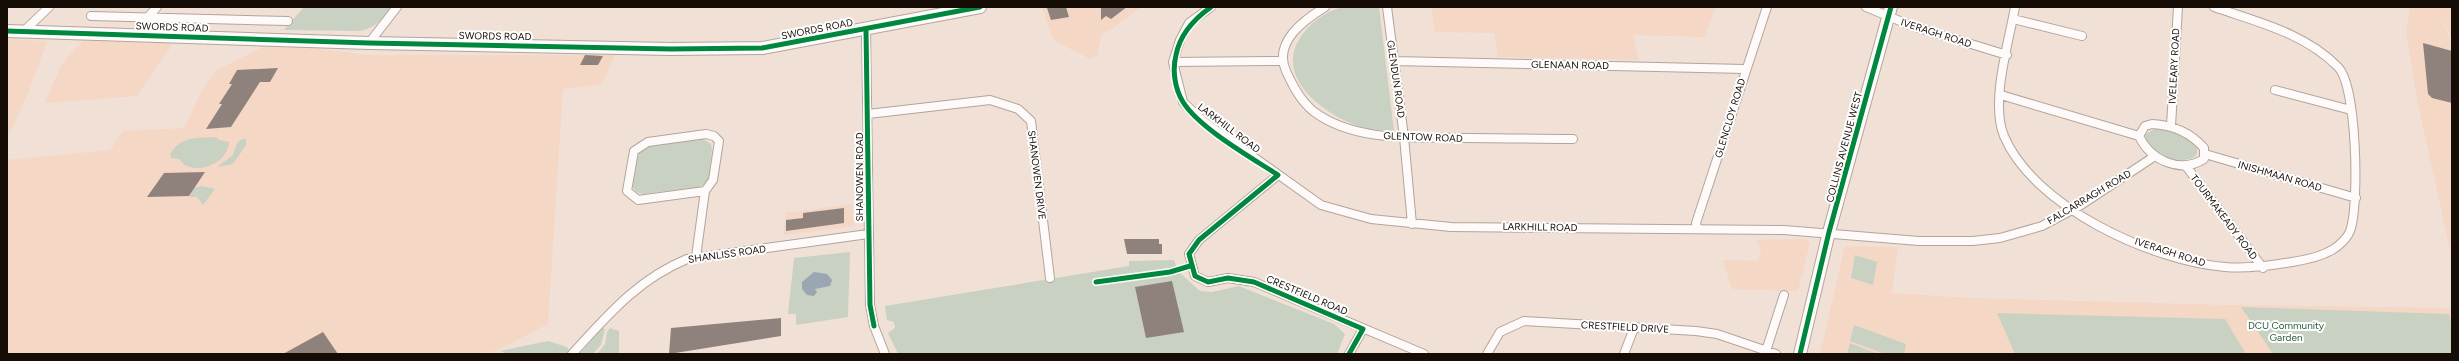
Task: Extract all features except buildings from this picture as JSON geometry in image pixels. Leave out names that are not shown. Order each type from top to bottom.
[{"type":"main road","name":"SWORDS ROAD","points":[[7,31],[369,43],[671,49],[756,48],[781,46],[980,7]]},
{"type":"main road","name":"COLLINS AVENUE WEST","points":[[1800,354],[1829,232],[1890,12]]},
{"type":"street","points":[[24,31],[50,7]]},
{"type":"street","points":[[148,17],[157,7]]},
{"type":"street","points":[[369,43],[396,7]]},
{"type":"street","name":"LARKHILL ROAD","points":[[1211,7],[1189,23],[1180,40],[1174,62],[1183,102],[1203,121],[1278,175],[1321,205],[1339,212],[1377,220],[1444,226],[1829,232]]},
{"type":"street","points":[[1174,62],[1283,61],[1287,43],[1293,32],[1300,23],[1325,7]]},
{"type":"street","name":"GLENDUN ROAD","points":[[1386,7],[1404,138],[1412,224]]},
{"type":"street","name":"GLENCLOY ROAD","points":[[1697,229],[1696,223],[1745,69],[1767,7]]},
{"type":"street","points":[[1866,7],[1890,12]]},
{"type":"street","name":"IVERAGH ROAD","points":[[2015,7],[2001,95],[2000,122],[2013,152],[2044,188],[2071,210],[2114,234],[2205,265],[2263,268],[2306,260],[2333,250],[2351,231],[2356,198],[2351,110],[2345,77],[2337,66],[2319,51],[2282,32],[2214,7]]},
{"type":"street","name":"IVELEARY ROAD","points":[[2171,126],[2178,7]]},
{"type":"street","name":"IVERAGH ROAD","points":[[1890,12],[2007,55]]},
{"type":"street","points":[[91,16],[288,21]]},
{"type":"street","points":[[2013,19],[2082,36]]},
{"type":"street","name":"SHANOWEN ROAD","points":[[866,29],[870,305],[874,326],[885,354]]},
{"type":"street","name":"GLENTOW ROAD","points":[[1283,61],[1296,93],[1317,112],[1333,122],[1372,135],[1404,138],[1573,139]]},
{"type":"street","name":"GLENAAN ROAD","points":[[1394,61],[1745,69]]},
{"type":"street","points":[[2275,90],[2351,110]]},
{"type":"street","points":[[2001,95],[2139,136]]},
{"type":"street","name":"SHANOWEN DRIVE","points":[[868,114],[990,100],[1018,109],[1030,121],[1050,278]]},
{"type":"street","points":[[2157,124],[2171,126],[2191,135],[2199,141],[2205,154],[2200,163],[2186,166],[2170,163],[2155,156],[2141,143],[2139,136],[2145,126],[2157,124]]},
{"type":"street","points":[[696,257],[705,191],[714,180],[718,141],[714,136],[706,134],[648,142],[634,150],[627,191],[638,200],[705,191]]},
{"type":"street","name":"INISHMAAN ROAD","points":[[2205,154],[2356,198]]},
{"type":"street","name":"FALCARRAGH ROAD","points":[[1829,232],[1911,240],[1961,241],[1993,238],[2036,229],[2071,210],[2155,156]]},
{"type":"street","name":"TOURMAKEADY ROAD","points":[[2186,166],[2263,268]]},
{"type":"street","name":"CRESTFIELD ROAD","points":[[1278,175],[1199,240],[1189,254],[1190,264],[1195,276],[1208,282],[1228,278],[1254,282],[1424,354]]},
{"type":"street","name":"SHANLISS ROAD","points":[[572,354],[626,295],[648,277],[669,265],[696,257],[868,234]]},
{"type":"street","points":[[1766,352],[1784,295]]},
{"type":"street","name":"CRESTFIELD DRIVE","points":[[1487,354],[1496,333],[1506,326],[1524,321],[1696,331],[1717,334],[1766,352],[1776,354]]},
{"type":"street","points":[[1624,354],[1634,328]]},
{"type":"street","points":[[1349,354],[1363,329]]},
{"type":"shaded area","points":[[1042,7],[1140,8],[1112,29],[1102,33],[1097,56],[1090,59],[1053,40]]},
{"type":"shaded area","points":[[1431,7],[1715,7],[1705,37],[1633,35],[1639,60],[1498,57],[1494,33],[1435,32]]},
{"type":"shaded area","points":[[2410,7],[2452,7],[2452,38],[2440,13],[2452,44],[2452,258],[2417,100],[2406,32]]},
{"type":"shaded area","points":[[7,39],[47,41],[29,91],[7,139]]},
{"type":"shaded area","points":[[83,41],[170,43],[172,45],[137,96],[45,103],[61,65]]},
{"type":"shaded area","points":[[263,47],[312,48],[369,55],[615,55],[602,84],[563,89],[548,324],[497,351],[464,354],[7,354],[7,160],[110,150],[123,131],[184,128],[202,90],[217,70]]},
{"type":"shaded area","points":[[852,204],[854,226],[783,235],[786,213]]},
{"type":"shaded area","points":[[1804,239],[1810,242],[1798,291],[1732,289],[1723,260],[1758,261],[1761,250],[1757,240]]},
{"type":"shaded area","points":[[1845,246],[1898,247],[1892,293],[1970,298],[2229,305],[2452,308],[2452,354],[1820,354]]},
{"type":"shaded area","points":[[814,272],[827,274],[832,280],[830,286],[815,289],[817,292],[814,296],[807,295],[802,289],[802,282]]},
{"type":"green space","points":[[304,7],[391,7],[381,20],[374,26],[365,30],[284,30]]},
{"type":"green space","points":[[1343,7],[1379,7],[1394,131],[1364,128],[1335,116],[1309,95],[1299,82],[1294,68],[1294,54],[1300,38],[1318,18]]},
{"type":"green space","points":[[2155,128],[2173,130],[2185,136],[2197,148],[2196,155],[2190,159],[2180,160],[2169,159],[2158,154],[2149,146],[2145,135]]},
{"type":"green space","points":[[216,137],[219,140],[229,142],[228,149],[224,155],[214,164],[201,168],[194,168],[184,165],[179,159],[171,158],[170,154],[174,148],[184,141],[196,138]]},
{"type":"green space","points":[[242,139],[246,139],[246,145],[233,164],[217,167],[233,155],[237,143]]},
{"type":"green space","points":[[703,139],[711,144],[712,149],[709,181],[699,187],[643,194],[636,192],[632,186],[638,151],[650,145]]},
{"type":"green space","points":[[202,186],[215,189],[203,205],[197,197],[189,197],[194,188]]},
{"type":"green space","points":[[850,252],[848,317],[796,325],[796,314],[788,314],[794,258]]},
{"type":"green space","points":[[1855,255],[1877,262],[1873,285],[1851,278]]},
{"type":"green space","points":[[1174,260],[1178,271],[1200,291],[1212,292],[1239,286],[1334,324],[1345,334],[1337,354],[898,354],[888,333],[895,328],[894,322],[887,320],[885,306],[1129,266],[1129,261]]},
{"type":"green space","name":"DCU Community Garden","points":[[2241,307],[2449,314],[2452,328],[2452,354],[2273,354]]},
{"type":"green space","points":[[1997,313],[2225,319],[2246,354],[2015,354]]},
{"type":"green space","points":[[1854,325],[1906,344],[1904,354],[1885,354],[1850,341]]},
{"type":"green space","points":[[603,328],[605,329],[601,345],[593,354],[579,354]]},
{"type":"green space","points":[[610,328],[619,331],[619,354],[597,354],[605,344],[607,332]]},
{"type":"green space","points":[[548,341],[567,347],[569,351],[566,354],[508,354],[500,351]]},
{"type":"green space","points":[[1850,343],[1878,354],[1847,354]]},
{"type":"cycle path","points":[[7,31],[369,43],[671,49],[762,48],[980,7]]},
{"type":"cycle path","points":[[1211,7],[1200,15],[1182,36],[1174,61],[1174,75],[1177,88],[1183,102],[1199,119],[1278,175],[1199,240],[1189,254],[1190,264],[1195,276],[1208,282],[1228,278],[1254,282],[1363,329],[1349,354]]},
{"type":"cycle path","points":[[1800,354],[1829,232],[1891,7]]},
{"type":"cycle path","points":[[866,29],[870,305],[874,326]]},
{"type":"cycle path","points":[[1096,282],[1170,272],[1190,266]]}]
